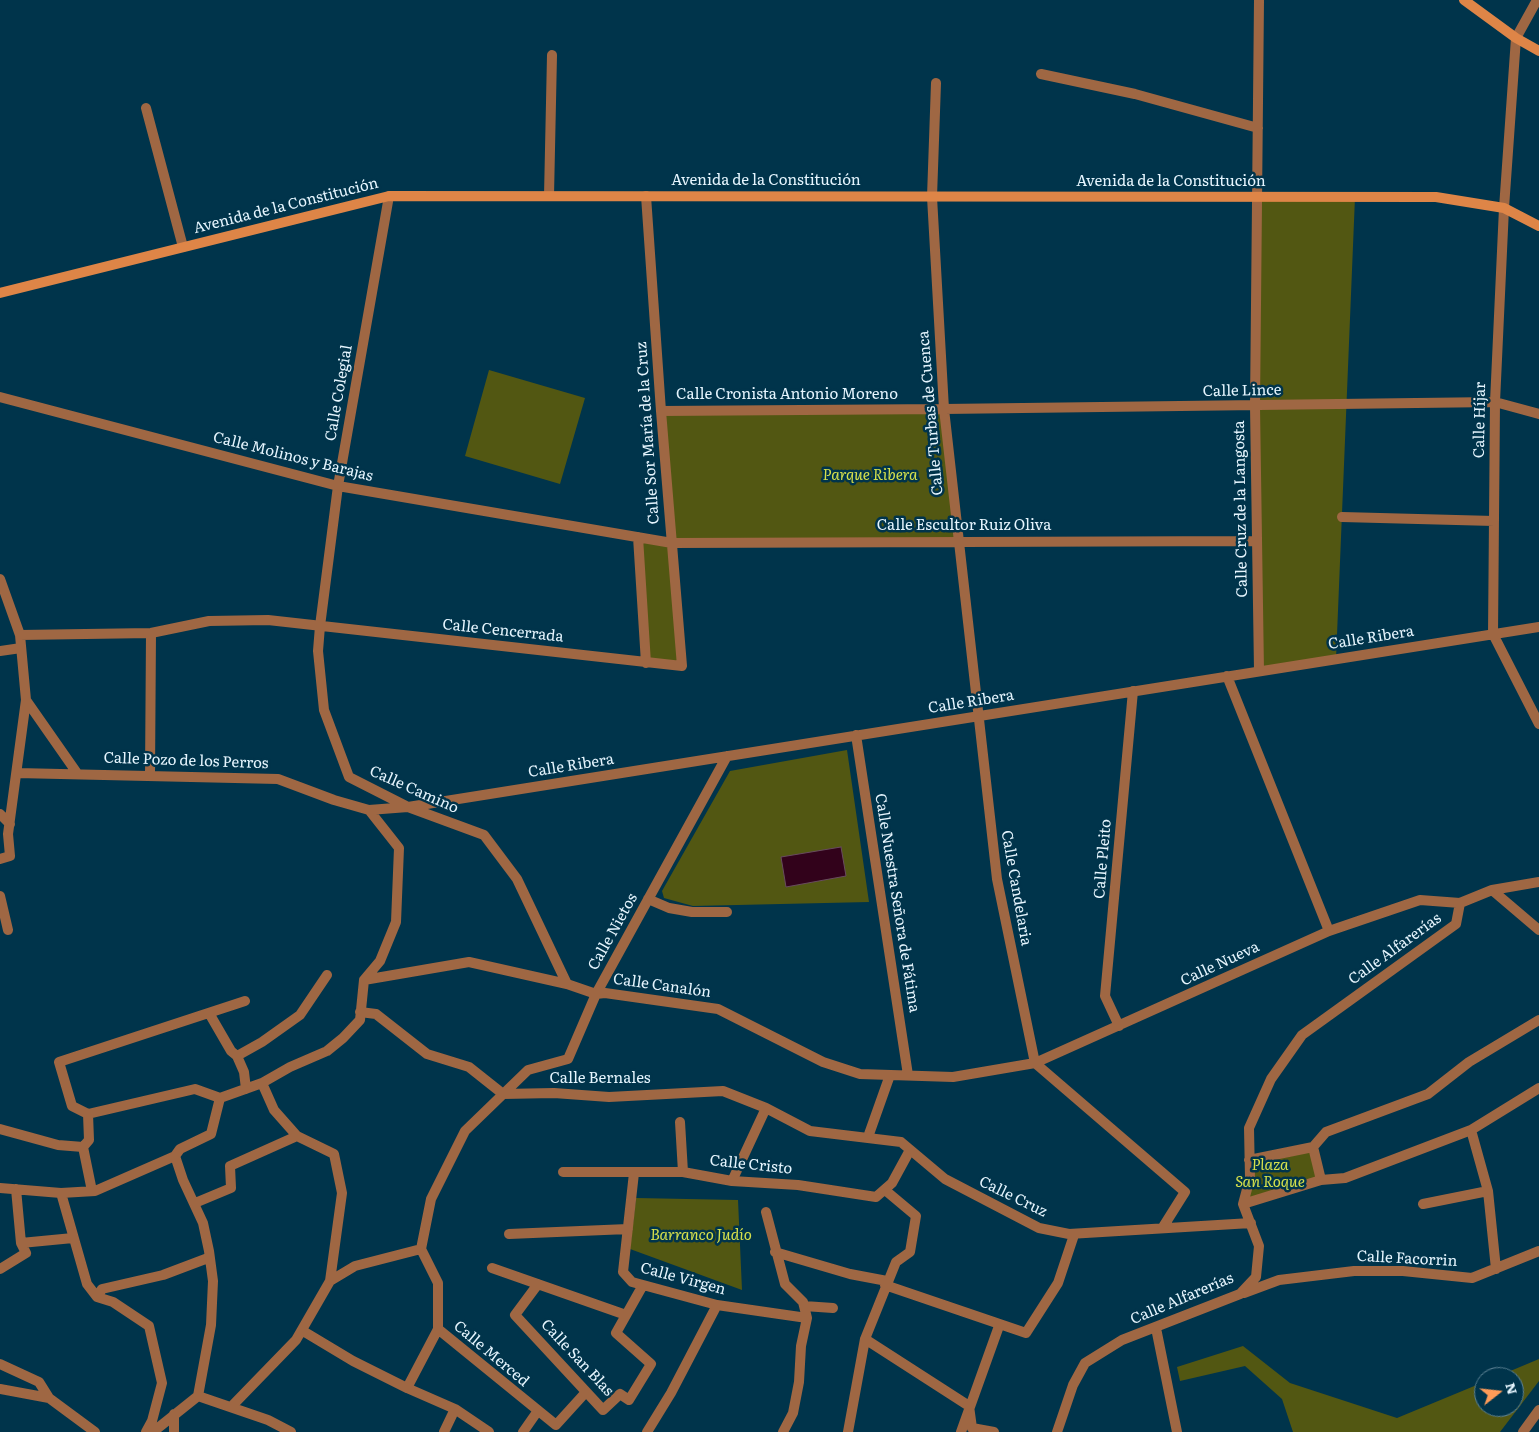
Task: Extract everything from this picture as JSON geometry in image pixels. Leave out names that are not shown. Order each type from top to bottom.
[{"type":"street","name":"Calle Cruz de la Langosta","points":[[1258,671],[1254,406],[1259,0]]},
{"type":"street","points":[[1464,0],[1516,38],[1539,51]]},
{"type":"street","points":[[1516,38],[1537,0]]},
{"type":"street","name":"Calle Híjar","points":[[1493,634],[1495,402],[1504,208],[1516,38]]},
{"type":"street","points":[[550,196],[552,55]]},
{"type":"street","points":[[1041,74],[1135,94],[1258,128]]},
{"type":"street","name":"Calle Turbas de Cuenca","points":[[936,83],[932,196],[944,410],[978,716]]},
{"type":"street","points":[[146,108],[183,247]]},
{"type":"street","name":"Avenida de la Constitución","points":[[0,293],[389,196],[1436,197],[1504,208],[1539,226]]},
{"type":"street","name":"Calle Colegial","points":[[320,626],[338,486],[389,196]]},
{"type":"street","name":"Calle Sor María de la Cruz","points":[[646,196],[682,666]]},
{"type":"street","name":"Calle Molinos y Barajas","points":[[0,397],[338,486],[672,543]]},
{"type":"street","name":"Calle Lince","points":[[944,410],[1495,402],[1539,414]]},
{"type":"street","name":"Calle Cronista Antonio Moreno","points":[[661,411],[944,410]]},
{"type":"street","points":[[1342,516],[1494,520]]},
{"type":"street","points":[[638,537],[646,662]]},
{"type":"street","name":"Calle Escultor Ruiz Oliva","points":[[672,543],[1256,541]]},
{"type":"street","points":[[0,579],[20,635],[26,700],[5,857]]},
{"type":"street","points":[[20,635],[151,633],[209,621],[268,620],[320,626]]},
{"type":"street","name":"Calle Cencerrada","points":[[320,626],[682,666]]},
{"type":"street","name":"Calle Camino","points":[[320,626],[318,651],[324,710],[349,777],[408,807],[484,835],[517,880],[566,984]]},
{"type":"street","name":"Calle Ribera","points":[[408,807],[1539,626]]},
{"type":"street","points":[[150,775],[151,633]]},
{"type":"street","points":[[1493,634],[1539,724]]},
{"type":"street","points":[[0,651],[21,648]]},
{"type":"street","points":[[1227,676],[1329,931]]},
{"type":"street","name":"Calle Pleito","points":[[1119,1026],[1105,996],[1133,691]]},
{"type":"street","points":[[26,700],[77,773]]},
{"type":"street","name":"Calle Candelaria","points":[[978,716],[996,879],[1035,1063]]},
{"type":"street","name":"Calle Nuestra Señora de Fátima","points":[[856,735],[908,1076]]},
{"type":"street","name":"Calle Nietos","points":[[503,1094],[528,1070],[568,1059],[596,994],[727,756]]},
{"type":"street","name":"Calle Pozo de los Perros","points":[[17,773],[278,779],[334,800],[369,810],[408,807]]},
{"type":"street","points":[[245,1001],[59,1062],[72,1106],[88,1114],[195,1089],[220,1098],[262,1083],[290,1067],[327,1051],[360,1020],[364,980],[380,961],[396,922],[399,848],[369,810]]},
{"type":"street","points":[[0,814],[10,824]]},
{"type":"street","points":[[1460,903],[1492,890],[1539,882]]},
{"type":"street","points":[[1492,890],[1539,930]]},
{"type":"street","points":[[648,899],[669,908],[692,912],[727,912]]},
{"type":"street","name":"Calle Nueva","points":[[1035,1063],[1329,931],[1420,900],[1460,903]]},
{"type":"street","points":[[1,902],[8,930]]},
{"type":"street","name":"Calle Alfarerías","points":[[1057,1432],[1073,1385],[1085,1363],[1122,1340],[1240,1294],[1256,1278],[1259,1246],[1243,1204],[1250,1178],[1249,1128],[1271,1079],[1302,1035],[1456,924],[1460,903]]},
{"type":"street","name":"Calle Canalón","points":[[364,980],[469,962],[566,984],[596,994],[605,993],[718,1009],[823,1062],[860,1074],[953,1076],[1035,1063]]},
{"type":"street","points":[[236,1056],[262,1042],[300,1015],[326,976]]},
{"type":"street","points":[[330,1281],[354,1266],[421,1249],[431,1199],[465,1131],[503,1094],[469,1067],[427,1054],[376,1014],[360,1012]]},
{"type":"street","points":[[209,1013],[244,1072],[246,1089]]},
{"type":"street","points":[[1249,1160],[1313,1147],[1326,1132],[1428,1094],[1469,1062],[1539,1020]]},
{"type":"street","points":[[1035,1063],[1185,1192],[1163,1228]]},
{"type":"street","points":[[868,1137],[890,1075]]},
{"type":"street","points":[[231,1407],[296,1340],[303,1331],[330,1281],[342,1193],[334,1154],[297,1136],[274,1110],[262,1083]]},
{"type":"street","points":[[1243,1204],[1321,1180],[1345,1178],[1471,1130],[1539,1088]]},
{"type":"street","name":"Calle Bernales","points":[[503,1094],[554,1093],[609,1097],[723,1091],[766,1108],[810,1131],[868,1137]]},
{"type":"street","points":[[0,1188],[61,1193],[92,1191],[175,1156],[180,1149],[212,1134],[220,1098]]},
{"type":"street","points":[[732,1180],[766,1108]]},
{"type":"street","points":[[88,1114],[88,1140],[83,1147],[92,1191]]},
{"type":"street","points":[[680,1122],[683,1172]]},
{"type":"street","points":[[0,1128],[58,1145],[83,1147]]},
{"type":"street","points":[[1471,1130],[1488,1191],[1496,1269]]},
{"type":"street","points":[[195,1203],[231,1188],[230,1166],[297,1136]]},
{"type":"street","name":"Calle Cruz","points":[[868,1137],[901,1142],[945,1179],[1040,1228],[1074,1235],[1251,1222]]},
{"type":"street","points":[[1313,1147],[1321,1180]]},
{"type":"street","points":[[848,1432],[865,1339],[896,1262],[910,1252],[916,1216],[885,1190],[892,1183],[910,1150]]},
{"type":"street","points":[[153,1432],[198,1396],[210,1325],[213,1281],[203,1223],[183,1180],[175,1156]]},
{"type":"street","name":"Calle Cristo","points":[[563,1172],[683,1172],[732,1180],[798,1185],[876,1197],[885,1190]]},
{"type":"street","name":"Calle Virgen","points":[[634,1173],[623,1272],[632,1282],[717,1305],[807,1318]]},
{"type":"street","points":[[0,1269],[26,1253],[22,1242],[16,1189]]},
{"type":"street","points":[[1423,1204],[1488,1191]]},
{"type":"street","points":[[61,1193],[87,1284],[98,1297],[113,1302],[149,1326],[162,1383],[152,1422],[146,1432]]},
{"type":"street","points":[[766,1212],[772,1230],[775,1252],[785,1284],[804,1306],[807,1318],[801,1346],[799,1382],[793,1413],[783,1432]]},
{"type":"street","points":[[509,1234],[628,1229]]},
{"type":"street","points":[[775,1252],[886,1283],[999,1326],[1026,1333],[1058,1283],[1074,1235]]},
{"type":"street","points":[[22,1242],[73,1238]]},
{"type":"street","name":"Calle Merced","points":[[421,1249],[438,1283],[438,1329],[537,1412],[556,1425],[586,1392]]},
{"type":"street","name":"Calle Facorrin","points":[[1240,1294],[1279,1280],[1354,1271],[1403,1271],[1472,1278],[1539,1251]]},
{"type":"street","points":[[98,1297],[102,1289],[164,1275],[208,1258]]},
{"type":"street","points":[[492,1268],[626,1315]]},
{"type":"street","name":"Calle San Blas","points":[[538,1284],[515,1315],[603,1410],[620,1394],[629,1400],[651,1364],[616,1333],[643,1285]]},
{"type":"street","points":[[646,1432],[671,1394],[717,1305]]},
{"type":"street","points":[[804,1306],[833,1308]]},
{"type":"street","points":[[960,1432],[999,1326]]},
{"type":"street","points":[[1156,1328],[1177,1432]]},
{"type":"street","points":[[407,1388],[438,1329]]},
{"type":"street","points":[[303,1331],[353,1361],[455,1409],[489,1432]]},
{"type":"street","points":[[865,1339],[969,1406],[972,1428],[994,1432]]},
{"type":"street","points":[[0,1364],[39,1382],[49,1398],[95,1432]]},
{"type":"street","points":[[0,1389],[49,1398]]},
{"type":"street","points":[[198,1396],[268,1420],[291,1432]]},
{"type":"street","points":[[444,1432],[455,1409]]},
{"type":"street","points":[[1523,1432],[1539,1410]]},
{"type":"street","points":[[523,1432],[537,1412]]},
{"type":"street","points":[[174,1414],[174,1432]]},
{"type":"green space","points":[[1258,197],[1355,197],[1336,659],[1259,671]]},
{"type":"green space","points":[[489,370],[585,398],[560,484],[465,456]]},
{"type":"green space","name":"Parque Ribera","points":[[944,409],[958,541],[672,543],[682,666],[646,663],[638,537],[671,543],[661,411]]},
{"type":"green space","points":[[847,750],[869,902],[693,906],[664,898],[662,891],[730,771]]},
{"type":"green space","name":"Plaza San Roque","points":[[1313,1149],[1320,1177],[1244,1201],[1249,1160]]},
{"type":"green space","name":"Barranco Judío","points":[[636,1198],[738,1200],[742,1290],[630,1249]]},
{"type":"green space","points":[[1243,1346],[1290,1383],[1397,1418],[1474,1386],[1474,1417],[1511,1417],[1500,1432],[1293,1432],[1282,1399],[1245,1366],[1180,1381],[1177,1367]]},
{"type":"green space","points":[[1539,1359],[1539,1381],[1524,1401],[1524,1367],[1520,1367]]},
{"type":"shaded area","points":[[841,847],[846,876],[786,887],[781,857]]}]
